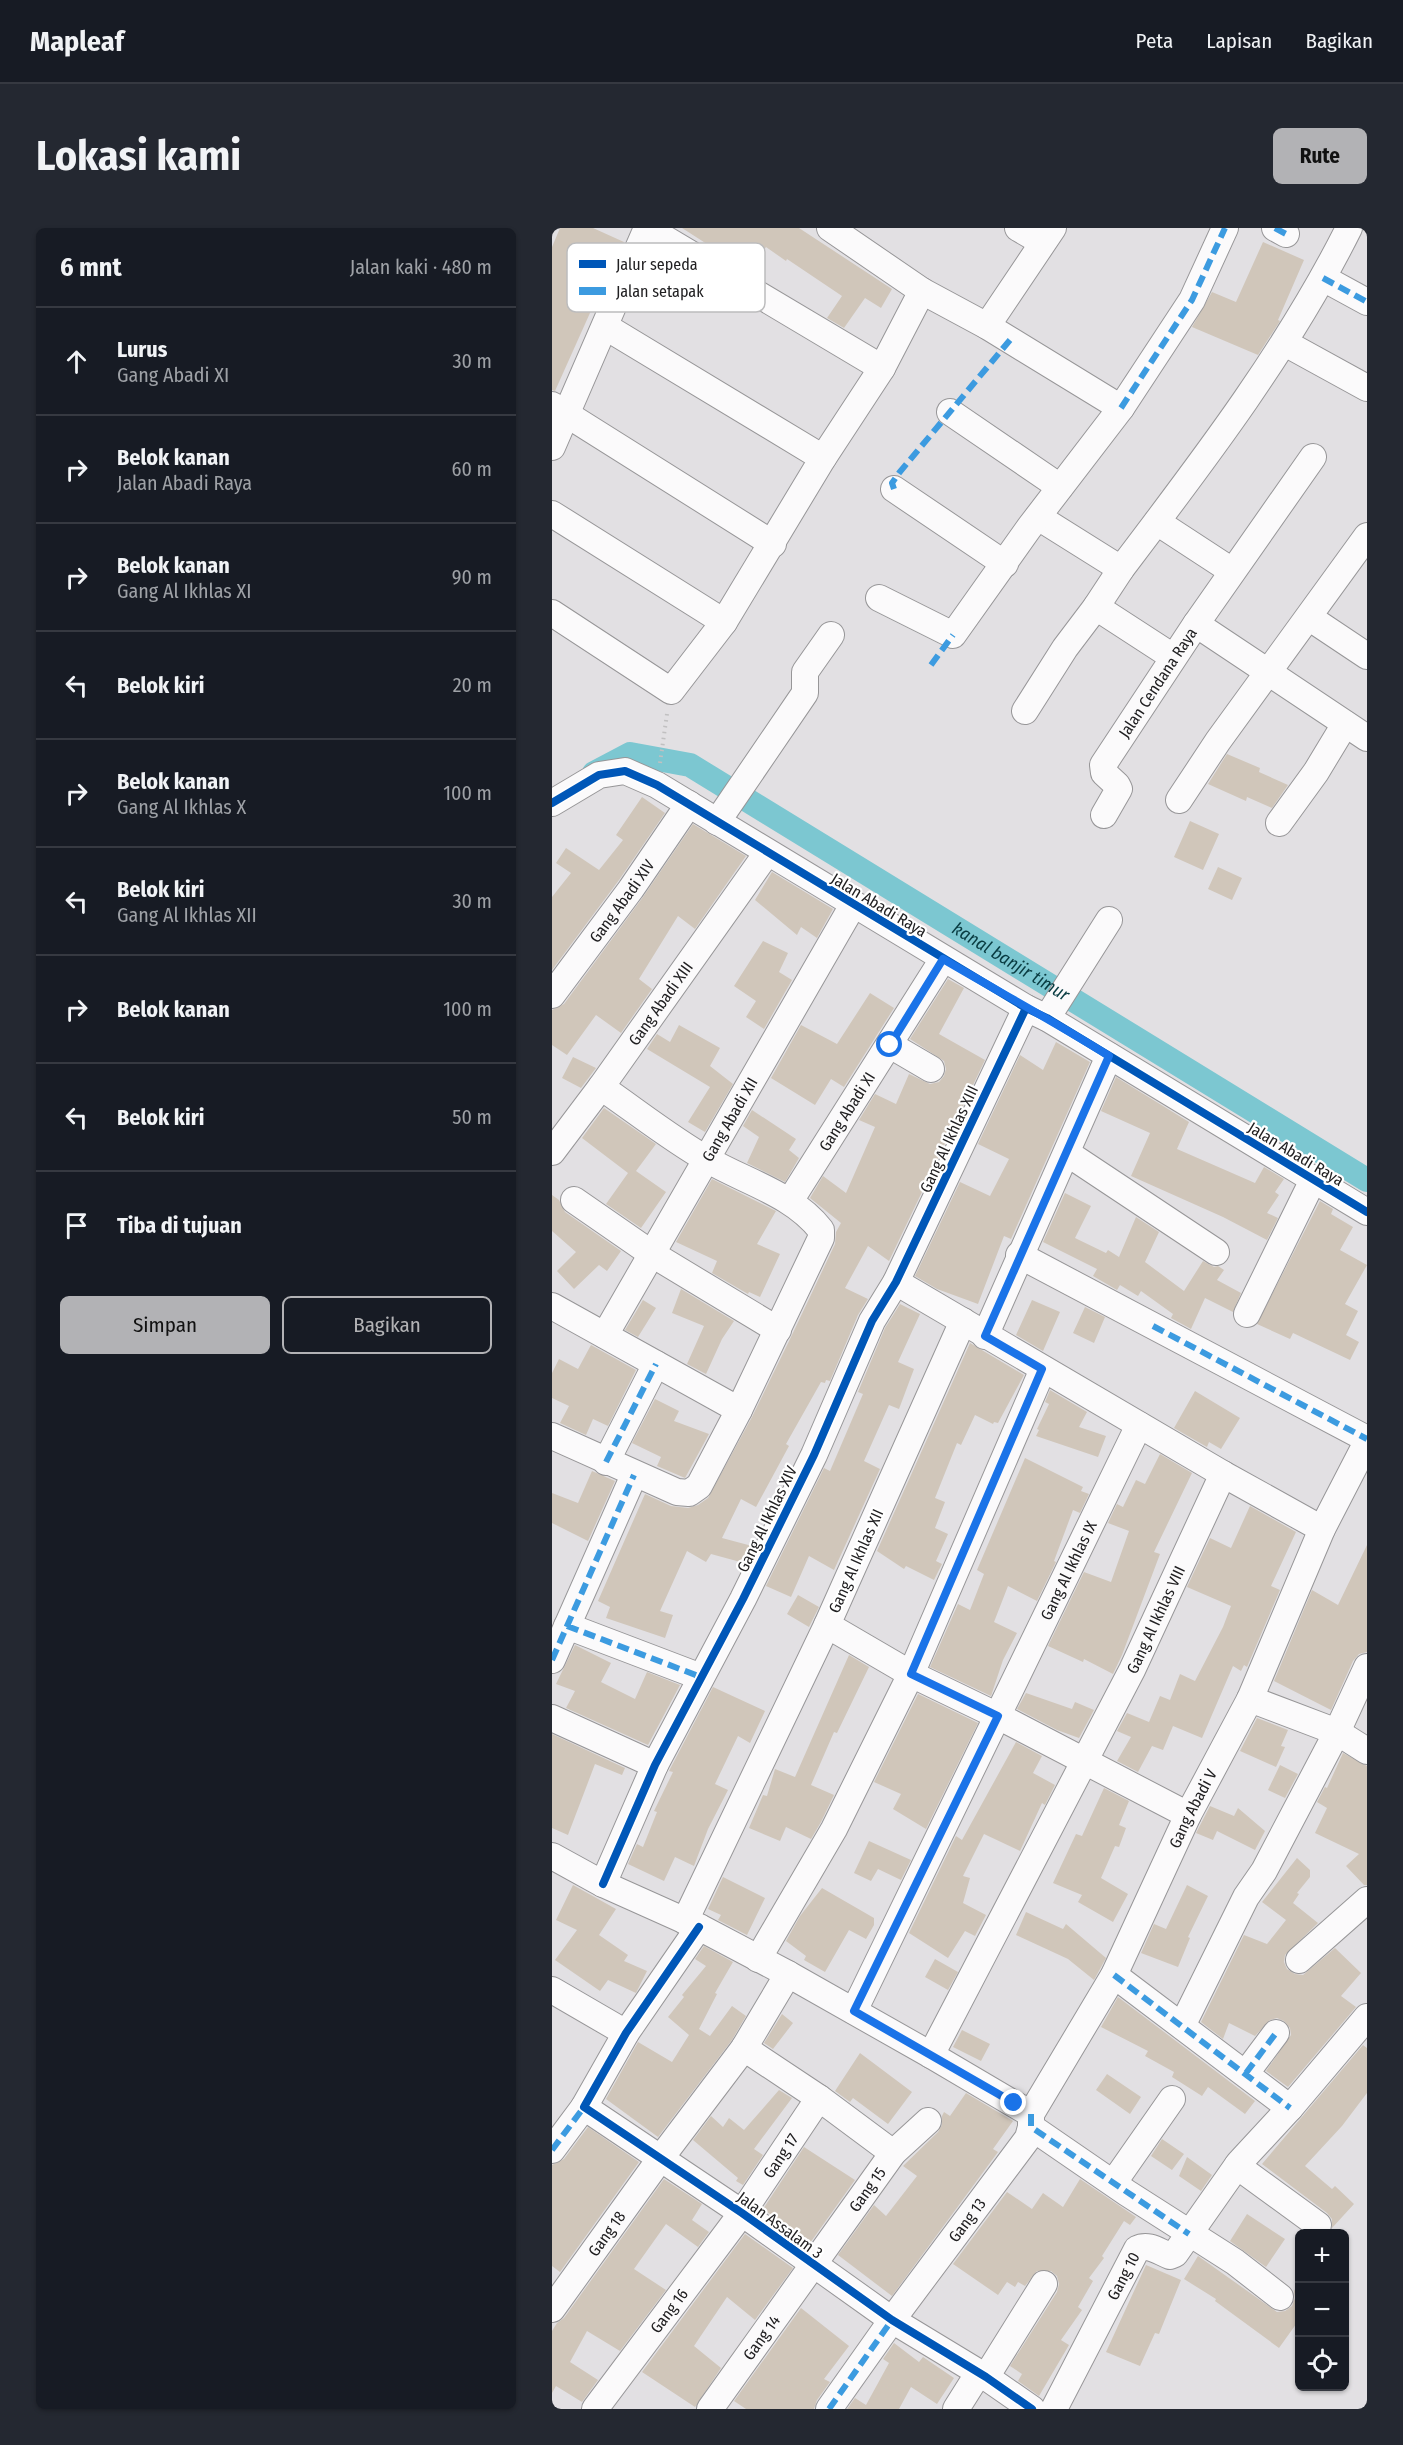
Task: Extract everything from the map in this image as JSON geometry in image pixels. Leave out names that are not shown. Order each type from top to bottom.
[{"type":"street","points":[[641,243],[647,228],[672,243]]},
{"type":"street","points":[[830,228],[856,235],[922,291],[987,326],[1121,408]]},
{"type":"street","points":[[987,326],[1047,235],[1018,228]]},
{"type":"street","points":[[879,598],[953,635],[1060,487],[1121,408],[1192,300],[1225,228]]},
{"type":"street","points":[[1025,711],[1120,569],[1157,522],[1285,343],[1349,228]]},
{"type":"street","points":[[1323,278],[1367,303]]},
{"type":"street","points":[[552,613],[671,692],[724,622],[773,544],[823,458],[882,368],[922,291]]},
{"type":"street","points":[[765,298],[882,368]]},
{"type":"street","points":[[552,447],[560,409],[612,312]]},
{"type":"street","points":[[606,327],[823,458]]},
{"type":"street","points":[[1285,343],[1367,388]]},
{"type":"street","points":[[560,409],[773,544]]},
{"type":"street","points":[[950,412],[1060,487]]},
{"type":"street","points":[[1196,624],[1312,457]]},
{"type":"street","points":[[894,489],[1005,564]]},
{"type":"street","points":[[552,514],[724,622]]},
{"type":"street","points":[[1038,517],[1120,569]]},
{"type":"street","points":[[1157,522],[1232,571]]},
{"type":"street","points":[[1179,800],[1218,741],[1310,618],[1367,536]]},
{"type":"street","points":[[1096,607],[1173,657]]},
{"type":"street","points":[[1310,618],[1367,656]]},
{"type":"street","name":"Jalan Cendana Raya","points":[[1104,815],[1119,789],[1104,773],[1103,765],[1196,624],[1367,738]]},
{"type":"street","points":[[722,815],[805,693],[805,672],[831,635]]},
{"type":"street","points":[[1279,823],[1316,772],[1345,724]]},
{"type":"street","name":"Jalan Abadi Raya","points":[[552,803],[599,775],[625,771],[658,779],[689,804],[722,815],[767,853],[943,959],[1050,1002],[1109,1056],[1367,1212]]},
{"type":"street","name":"Gang Abadi XIV","points":[[552,995],[631,889],[689,804]]},
{"type":"street","name":"Gang Abadi XIII","points":[[552,1152],[601,1087],[767,853]]},
{"type":"street","name":"Gang Abadi XII","points":[[605,1335],[853,905]]},
{"type":"street","name":"Gang Al Ikhlas XIII","points":[[896,1282],[1050,1002],[1109,920]]},
{"type":"street","name":"Gang Abadi XI","points":[[790,1201],[943,959]]},
{"type":"street","points":[[890,1045],[931,1069]]},
{"type":"street","points":[[985,1336],[1109,1056]]},
{"type":"street","points":[[552,1436],[634,1475],[677,1492],[689,1492],[699,1486],[739,1410],[821,1238],[821,1230],[790,1201],[707,1160],[601,1087]]},
{"type":"street","points":[[1067,1153],[1216,1252]]},
{"type":"street","points":[[1247,1314],[1312,1180]]},
{"type":"street","points":[[574,1200],[652,1254],[778,1330]]},
{"type":"street","points":[[1019,1255],[1367,1441]]},
{"type":"street","points":[[896,1282],[1223,1474],[1322,1529]]},
{"type":"street","name":"Gang Al Ikhlas XIV","points":[[603,1884],[656,1765],[814,1455],[872,1321],[896,1282]]},
{"type":"street","points":[[555,1316],[605,1335],[739,1410]]},
{"type":"street","name":"Gang Al Ikhlas XII","points":[[963,1321],[827,1624],[911,1674],[998,1716],[1188,1815]]},
{"type":"street","points":[[606,1462],[656,1364]]},
{"type":"street","points":[[758,1959],[834,1829],[911,1674],[1042,1369]]},
{"type":"street","name":"Gang Al Ikhlas IX","points":[[854,2011],[1139,1425]]},
{"type":"street","name":"Gang Abadi V","points":[[1031,2121],[1114,1975],[1188,1815],[1250,1699],[1322,1529],[1367,1441]]},
{"type":"street","name":"Gang Al Ikhlas VIII","points":[[932,2055],[1132,1670],[1223,1474]]},
{"type":"street","points":[[552,1660],[634,1475]]},
{"type":"street","points":[[552,2150],[584,2108],[692,1924],[827,1624]]},
{"type":"street","points":[[567,1626],[701,1677]]},
{"type":"street","points":[[1182,2026],[1246,1897],[1264,1871],[1337,1732],[1367,1667]]},
{"type":"street","points":[[1250,1699],[1337,1732],[1367,1751]]},
{"type":"street","points":[[552,1718],[656,1765]]},
{"type":"street","points":[[552,1856],[603,1884],[692,1924],[788,1974],[932,2055],[1031,2121],[1189,2234],[1235,2262],[1280,2297]]},
{"type":"street","points":[[1299,1960],[1367,1900]]},
{"type":"street","name":"Gang 18","points":[[552,2309],[660,2159],[744,2048],[788,1974]]},
{"type":"street","points":[[1114,1975],[1290,2108]]},
{"type":"street","points":[[552,1990],[626,2033]]},
{"type":"street","name":"Gang 10","points":[[1054,2409],[1137,2249],[1142,2246],[1170,2256],[1175,2254],[1237,2166],[1290,2108],[1367,2017]]},
{"type":"street","points":[[1246,2073],[1276,2033]]},
{"type":"street","points":[[744,2048],[819,2098],[893,2153]]},
{"type":"street","name":"Gang 17","points":[[742,2213],[819,2098]]},
{"type":"street","points":[[1114,2182],[1172,2099]]},
{"type":"street","name":"Jalan Assalam 3","points":[[584,2108],[742,2213],[813,2266],[892,2320],[1032,2409]]},
{"type":"street","name":"Gang 15","points":[[813,2266],[893,2153],[928,2121]]},
{"type":"street","name":"Gang 13","points":[[829,2409],[892,2320],[1028,2138],[1031,2121]]},
{"type":"street","points":[[1237,2166],[1318,2225]]},
{"type":"street","name":"Gang 16","points":[[595,2409],[742,2213]]},
{"type":"street","name":"Gang 14","points":[[710,2409],[813,2266]]},
{"type":"street","points":[[956,2409],[982,2376],[1044,2284]]},
{"type":"path","points":[[658,779],[665,725]]},
{"type":"building","points":[[560,228],[593,228],[624,242],[567,243],[567,312],[590,312],[555,391],[552,390],[552,247]]},
{"type":"building","points":[[682,228],[799,228],[892,289],[881,308],[865,298],[844,328],[827,318],[842,296],[787,259],[786,261],[765,248],[765,243],[705,243]]},
{"type":"building","points":[[1263,242],[1304,260],[1278,320],[1280,321],[1258,355],[1192,327],[1212,292],[1236,302]]},
{"type":"building","points":[[1227,754],[1260,768],[1259,772],[1288,785],[1272,808],[1247,797],[1246,801],[1208,784]]},
{"type":"building","points":[[642,797],[665,813],[619,880],[552,970],[552,897],[571,873],[556,863],[566,848],[599,870],[623,840],[616,835]]},
{"type":"building","points":[[1190,821],[1219,834],[1203,870],[1174,857]]},
{"type":"building","points":[[693,824],[746,856],[695,929],[678,916],[639,979],[652,989],[621,1033],[596,1015],[567,1055],[552,1045],[552,1010],[564,1004],[643,897]]},
{"type":"building","points":[[1218,867],[1242,878],[1232,900],[1208,889]]},
{"type":"building","points":[[772,872],[833,909],[817,938],[801,927],[797,935],[755,900]]},
{"type":"building","points":[[763,941],[788,953],[779,972],[792,980],[764,1029],[746,1017],[756,1001],[734,986]]},
{"type":"building","points":[[948,979],[964,988],[939,1034],[985,1060],[889,1261],[868,1246],[845,1288],[868,1299],[858,1315],[830,1381],[821,1382],[786,1444],[789,1446],[756,1507],[741,1499],[722,1538],[752,1546],[744,1563],[711,1554],[706,1562],[687,1551],[660,1611],[673,1615],[665,1638],[606,1618],[610,1607],[598,1601],[645,1494],[671,1506],[688,1508],[708,1498],[752,1417],[835,1244],[836,1232],[841,1223],[810,1198],[823,1176],[846,1193],[875,1127],[859,1120],[875,1094],[896,1104],[909,1074],[930,1084],[939,1082],[944,1076],[946,1069],[944,1061],[910,1039]]},
{"type":"building","points":[[870,993],[894,1008],[844,1087],[831,1079],[815,1105],[771,1078],[801,1025],[837,1044]]},
{"type":"building","points":[[679,1025],[720,1048],[710,1066],[733,1084],[705,1132],[688,1122],[710,1087],[647,1049],[657,1034],[670,1042]]},
{"type":"building","points":[[1056,1042],[1090,1062],[1011,1239],[1004,1236],[978,1304],[937,1289],[915,1276],[960,1182],[990,1196],[1009,1159],[978,1144],[1020,1055],[1043,1070]]},
{"type":"building","points":[[573,1057],[596,1068],[581,1088],[562,1078]]},
{"type":"building","points":[[1116,1077],[1189,1122],[1177,1149],[1255,1183],[1264,1167],[1284,1179],[1275,1192],[1279,1195],[1267,1213],[1278,1218],[1267,1240],[1223,1217],[1131,1176],[1150,1133],[1101,1111]]},
{"type":"building","points":[[604,1108],[656,1144],[636,1171],[666,1192],[641,1228],[606,1204],[628,1173],[582,1138]]},
{"type":"building","points":[[752,1110],[796,1139],[789,1150],[799,1158],[785,1182],[747,1163],[759,1137],[743,1126]]},
{"type":"building","points":[[712,1179],[776,1211],[757,1244],[780,1254],[760,1297],[749,1292],[748,1294],[712,1273],[717,1261],[676,1242]]},
{"type":"building","points":[[1065,1193],[1091,1206],[1075,1238],[1106,1253],[1108,1250],[1119,1257],[1136,1217],[1159,1232],[1145,1262],[1184,1291],[1203,1261],[1214,1267],[1218,1266],[1224,1270],[1217,1280],[1241,1293],[1233,1312],[1205,1298],[1191,1329],[1171,1318],[1173,1314],[1141,1291],[1138,1296],[1120,1285],[1117,1290],[1093,1276],[1097,1269],[1043,1242]]},
{"type":"building","points":[[552,1195],[559,1200],[565,1212],[621,1251],[607,1271],[599,1265],[574,1289],[557,1271],[576,1252],[552,1231]]},
{"type":"building","points":[[1320,1201],[1333,1209],[1331,1214],[1353,1227],[1340,1250],[1367,1265],[1345,1304],[1358,1311],[1346,1335],[1359,1342],[1350,1360],[1293,1333],[1290,1339],[1257,1324]]},
{"type":"building","points":[[681,1289],[734,1321],[722,1339],[706,1374],[687,1364],[704,1326],[672,1313]]},
{"type":"building","points":[[643,1300],[656,1308],[638,1337],[625,1330]]},
{"type":"building","points":[[1032,1300],[1060,1312],[1043,1351],[1016,1335]]},
{"type":"building","points":[[900,1304],[920,1314],[898,1362],[914,1369],[899,1409],[889,1405],[864,1461],[880,1469],[834,1570],[809,1556],[791,1597],[766,1586],[824,1468],[830,1471],[863,1394],[858,1392],[885,1328]]},
{"type":"building","points":[[1085,1307],[1105,1317],[1094,1343],[1073,1333]]},
{"type":"building","points":[[970,1343],[1024,1375],[998,1423],[993,1424],[975,1415],[961,1445],[957,1443],[935,1498],[945,1502],[935,1528],[948,1534],[936,1561],[942,1564],[934,1580],[906,1566],[904,1569],[877,1551]]},
{"type":"building","points":[[591,1345],[636,1370],[608,1426],[593,1419],[586,1435],[560,1423],[569,1406],[552,1398],[552,1373],[559,1359],[578,1369]]},
{"type":"building","points":[[1050,1390],[1087,1412],[1079,1427],[1106,1436],[1098,1457],[1036,1436],[1049,1404],[1045,1402]]},
{"type":"building","points":[[1195,1391],[1240,1418],[1221,1449],[1209,1442],[1207,1447],[1174,1428]]},
{"type":"building","points":[[655,1399],[679,1411],[674,1421],[709,1434],[685,1478],[657,1466],[661,1457],[632,1443]]},
{"type":"building","points":[[1160,1454],[1192,1473],[1154,1552],[1160,1554],[1113,1674],[1084,1659],[1083,1662],[1048,1646],[1084,1572],[1111,1582],[1129,1531],[1108,1523],[1117,1504],[1123,1507],[1136,1480],[1145,1484]]},
{"type":"building","points":[[1025,1458],[1083,1487],[1081,1491],[1089,1494],[1080,1513],[1073,1510],[1054,1561],[1056,1562],[1037,1601],[1008,1586],[994,1622],[1017,1633],[1003,1660],[991,1696],[930,1667],[958,1604],[970,1610],[984,1574],[977,1570]]},
{"type":"building","points":[[592,1471],[615,1481],[588,1541],[552,1523],[552,1493],[578,1503]]},
{"type":"building","points":[[1250,1506],[1296,1532],[1271,1586],[1280,1590],[1247,1667],[1244,1665],[1241,1671],[1233,1666],[1202,1738],[1173,1726],[1163,1750],[1152,1746],[1138,1772],[1117,1761],[1131,1737],[1117,1731],[1127,1713],[1149,1722],[1160,1696],[1170,1700],[1180,1674],[1195,1681],[1223,1627],[1231,1606],[1187,1587],[1210,1538],[1231,1548]]},
{"type":"building","points":[[1367,1545],[1367,1652],[1359,1654],[1353,1661],[1331,1710],[1274,1681],[1312,1590],[1338,1605]]},
{"type":"building","points":[[798,1595],[819,1607],[809,1627],[787,1614]]},
{"type":"building","points":[[575,1645],[611,1663],[601,1682],[635,1699],[647,1672],[680,1685],[648,1745],[566,1708],[575,1691],[556,1684]]},
{"type":"building","points":[[849,1655],[869,1667],[837,1733],[834,1732],[811,1785],[834,1795],[821,1822],[811,1839],[786,1827],[780,1841],[749,1828],[763,1795],[767,1796],[775,1769],[795,1777]]},
{"type":"building","points":[[713,1687],[765,1711],[750,1743],[738,1736],[715,1784],[728,1790],[708,1829],[694,1866],[675,1857],[664,1881],[628,1864],[637,1844],[643,1847],[657,1812],[654,1811],[673,1772],[669,1771]]},
{"type":"building","points":[[1026,1693],[1072,1709],[1075,1702],[1094,1710],[1079,1738],[1057,1730],[1017,1709]]},
{"type":"building","points":[[918,1694],[978,1723],[926,1829],[893,1809],[901,1794],[874,1782]]},
{"type":"building","points":[[1257,1718],[1288,1730],[1281,1746],[1285,1747],[1276,1767],[1240,1751]]},
{"type":"building","points":[[552,1734],[625,1768],[622,1775],[595,1764],[568,1835],[552,1828]]},
{"type":"building","points":[[1016,1742],[1042,1756],[1033,1773],[1055,1785],[1045,1805],[1042,1803],[1020,1851],[984,1834],[963,1876],[970,1878],[963,1903],[986,1915],[975,1936],[965,1931],[948,1958],[909,1933],[956,1836],[962,1840]]},
{"type":"building","points":[[1343,1753],[1367,1766],[1367,1885],[1364,1885],[1346,1866],[1359,1854],[1315,1833],[1327,1808],[1317,1802],[1325,1787],[1327,1788]]},
{"type":"building","points":[[1280,1765],[1298,1774],[1285,1798],[1268,1790]]},
{"type":"building","points":[[1104,1788],[1129,1801],[1119,1825],[1126,1828],[1119,1847],[1115,1846],[1101,1878],[1128,1894],[1113,1922],[1078,1902],[1082,1895],[1053,1883],[1076,1834],[1082,1836]]},
{"type":"building","points":[[1210,1806],[1234,1816],[1238,1808],[1265,1831],[1255,1850],[1217,1831],[1213,1840],[1196,1833]]},
{"type":"building","points":[[869,1841],[911,1860],[901,1880],[878,1869],[871,1881],[854,1873]]},
{"type":"building","points":[[1297,1858],[1310,1870],[1310,1877],[1297,1893],[1299,1894],[1293,1903],[1318,1923],[1285,1955],[1284,1962],[1287,1969],[1295,1974],[1303,1975],[1335,1948],[1361,1973],[1341,1996],[1356,2007],[1288,2087],[1266,2071],[1291,2035],[1290,2028],[1284,2021],[1277,2018],[1270,2020],[1255,2036],[1229,2023],[1223,2039],[1201,2022],[1244,1935],[1267,1944],[1286,1920],[1262,1902]]},
{"type":"building","points":[[723,1877],[765,1898],[747,1935],[718,1920],[721,1915],[708,1909]]},
{"type":"building","points":[[573,1885],[616,1909],[599,1935],[628,1955],[624,1961],[647,1971],[636,1993],[608,1980],[600,1991],[555,1960],[577,1930],[556,1920]]},
{"type":"building","points":[[1187,1885],[1208,1896],[1188,1937],[1190,1938],[1178,1967],[1141,1953],[1154,1924],[1166,1929]]},
{"type":"building","points":[[822,1888],[874,1918],[874,1925],[866,1939],[849,1930],[825,1972],[804,1960],[806,1956],[786,1941],[800,1916]]},
{"type":"building","points":[[1026,1912],[1063,1929],[1066,1924],[1106,1958],[1094,1980],[1068,1959],[1016,1935]]},
{"type":"building","points":[[704,1946],[733,1962],[715,1993],[717,1994],[699,2029],[710,2036],[732,2006],[746,2016],[732,2040],[658,2137],[606,2099],[638,2042],[672,2062],[689,2035],[668,2017],[684,1997],[682,1995],[706,1966],[695,1959]]},
{"type":"building","points":[[935,1959],[958,1972],[948,1990],[925,1977]]},
{"type":"building","points":[[1118,1997],[1255,2101],[1245,2114],[1208,2087],[1202,2096],[1172,2077],[1174,2072],[1145,2056],[1148,2051],[1101,2027]]},
{"type":"building","points":[[782,2014],[793,2023],[773,2049],[764,2043]]},
{"type":"building","points":[[962,2030],[990,2044],[981,2061],[953,2047]]},
{"type":"building","points":[[1363,2045],[1367,2048],[1367,2093],[1342,2126],[1305,2166],[1332,2189],[1335,2186],[1354,2204],[1332,2228],[1332,2219],[1327,2213],[1262,2164]]},
{"type":"building","points":[[860,2053],[912,2092],[888,2124],[853,2098],[850,2102],[835,2091]]},
{"type":"building","points":[[1107,2074],[1141,2097],[1130,2114],[1096,2090]]},
{"type":"building","points":[[779,2090],[792,2098],[754,2149],[763,2155],[743,2185],[736,2181],[738,2178],[693,2140],[711,2116],[723,2127],[729,2118],[744,2130]]},
{"type":"building","points":[[966,2093],[1013,2121],[993,2149],[998,2152],[892,2296],[838,2255],[874,2205],[886,2216],[917,2176],[903,2166],[938,2132],[942,2125],[944,2112],[950,2116]]},
{"type":"building","points":[[588,2127],[639,2162],[560,2272],[552,2266],[552,2165],[564,2159]]},
{"type":"building","points":[[1162,2139],[1184,2154],[1172,2170],[1151,2156]]},
{"type":"building","points":[[804,2147],[855,2180],[810,2243],[763,2209]]},
{"type":"building","points":[[1187,2157],[1212,2175],[1201,2191],[1179,2176]]},
{"type":"building","points":[[664,2179],[702,2204],[692,2220],[709,2232],[698,2247],[666,2224],[634,2269],[666,2290],[620,2351],[587,2331],[570,2362],[598,2380],[582,2402],[556,2386],[552,2393],[552,2331],[564,2318]]},
{"type":"building","points":[[1080,2179],[1136,2217],[1130,2225],[1124,2221],[1102,2256],[1104,2258],[1089,2278],[1093,2281],[1078,2307],[1082,2310],[1061,2340],[1069,2345],[1039,2396],[1018,2381],[1022,2374],[1010,2366],[1057,2292],[1059,2284],[1057,2276],[1051,2271],[1037,2271],[1025,2286],[1018,2282],[1015,2287],[1007,2282],[998,2295],[953,2264],[1007,2192],[1032,2209],[1043,2193],[1063,2207]]},
{"type":"building","points":[[1247,2214],[1285,2239],[1266,2267],[1230,2241]]},
{"type":"building","points":[[745,2234],[793,2268],[755,2320],[727,2297],[694,2346],[721,2368],[695,2407],[642,2372]]},
{"type":"building","points":[[1198,2256],[1277,2312],[1285,2311],[1292,2306],[1295,2298],[1295,2326],[1279,2348],[1215,2301],[1216,2299],[1184,2279]]},
{"type":"building","points":[[1146,2265],[1181,2280],[1159,2334],[1155,2333],[1140,2366],[1106,2352]]},
{"type":"building","points":[[801,2308],[849,2346],[824,2379],[830,2382],[817,2400],[814,2409],[746,2409],[734,2401]]},
{"type":"building","points":[[894,2343],[919,2362],[923,2357],[954,2378],[937,2404],[911,2387],[899,2409],[847,2409],[855,2398],[866,2405],[889,2363],[883,2359]]},
{"type":"waterway","name":"kanal banjir timur","points":[[594,773],[630,754],[690,765],[1367,1180]]},
{"type":"marked path","points":[[1121,408],[1192,300],[1225,228]]},
{"type":"marked path","points":[[1275,228],[1286,234]]},
{"type":"marked path","points":[[1323,278],[1367,302]]},
{"type":"marked path","points":[[894,489],[892,483],[899,473],[1010,340]]},
{"type":"marked path","points":[[931,665],[953,635]]},
{"type":"marked path","points":[[1153,1326],[1367,1439]]},
{"type":"marked path","points":[[606,1462],[656,1364]]},
{"type":"marked path","points":[[552,1660],[634,1475]]},
{"type":"marked path","points":[[567,1626],[701,1677]]},
{"type":"marked path","points":[[854,2011],[998,1716]]},
{"type":"marked path","points":[[1114,1975],[1290,2108]]},
{"type":"marked path","points":[[1246,2073],[1276,2033]]},
{"type":"marked path","points":[[552,2150],[584,2107]]},
{"type":"marked path","points":[[1031,2114],[1031,2127],[1189,2234]]},
{"type":"marked path","points":[[829,2409],[892,2320]]},
{"type":"cycle path","points":[[552,803],[599,775],[625,771],[657,785],[1367,1212]]},
{"type":"cycle path","points":[[603,1884],[655,1765],[743,1599],[814,1455],[872,1321],[896,1282],[1026,1008]]},
{"type":"cycle path","points":[[699,1927],[626,2033],[584,2107],[742,2213],[892,2320],[986,2377],[1032,2409]]},
{"type":"route","points":[[890,1045],[943,959],[1109,1056],[985,1336],[1042,1369],[911,1674],[998,1716],[854,2011],[1014,2103]]}]
